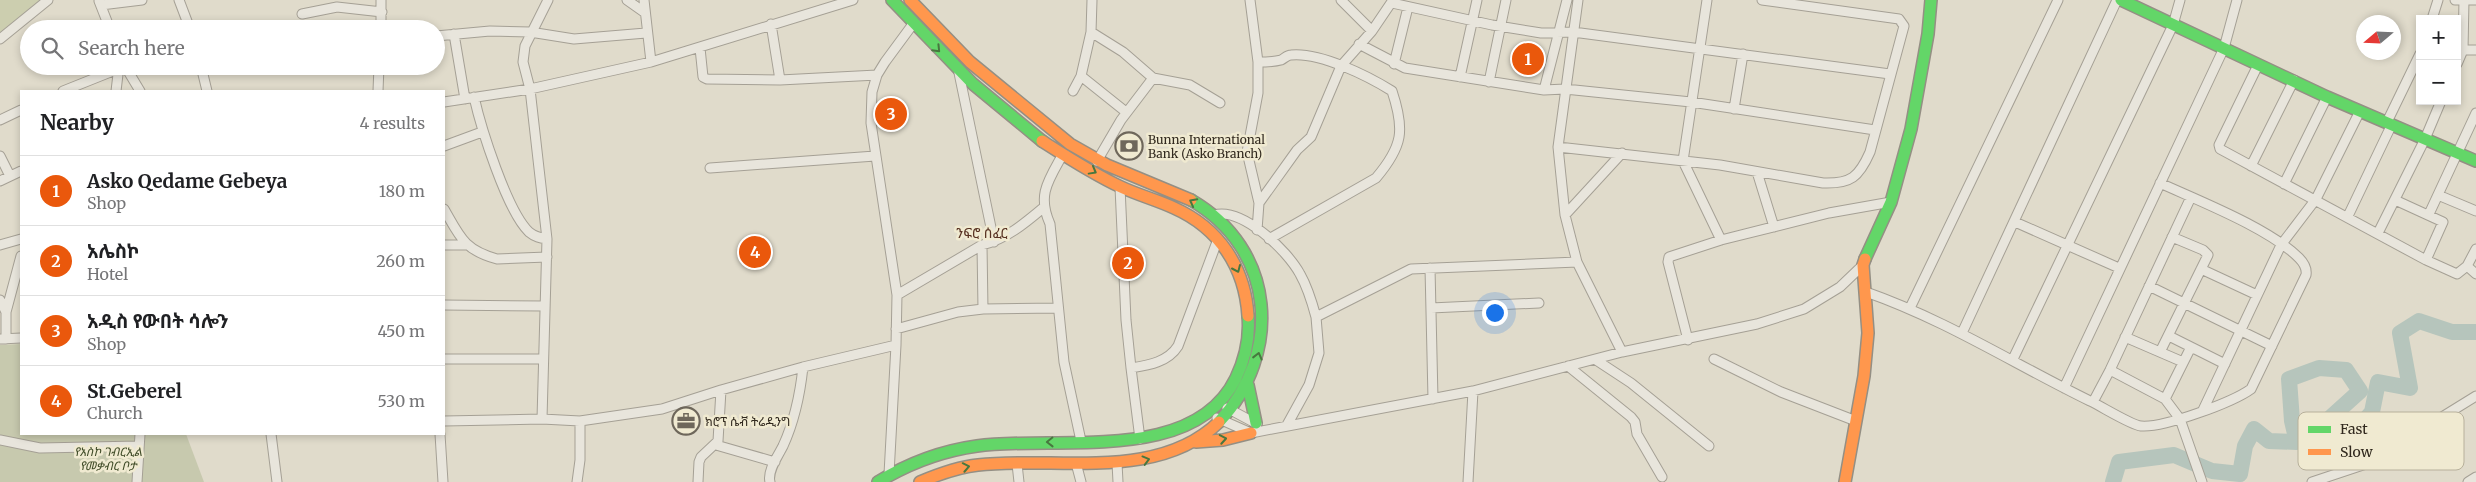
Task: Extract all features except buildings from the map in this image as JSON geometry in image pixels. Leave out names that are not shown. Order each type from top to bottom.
[{"type":"main road","points":[[878,482],[889,474],[919,459],[958,447],[1140,439],[1168,431],[1205,414],[1218,404],[1238,372],[1246,344],[1249,314],[1241,278],[1233,260],[1218,240],[1195,217],[1120,187],[1062,154],[1012,116],[958,70],[892,0]]},
{"type":"main road","points":[[910,0],[931,24],[1010,97],[1073,147],[1097,161],[1190,200],[1214,215],[1234,236],[1246,253],[1260,295],[1264,322],[1257,361],[1248,385],[1231,410],[1205,436],[1177,451],[1138,462],[987,464],[962,468],[920,482]]},
{"type":"main road","points":[[924,0],[931,24]]},
{"type":"main road","points":[[1845,482],[1864,376],[1868,333],[1863,265],[1890,202],[1911,129],[1928,34],[1931,0]]},
{"type":"main road","points":[[2119,0],[2327,97],[2476,161]]},
{"type":"main road","points":[[1194,442],[1223,440],[1256,428],[1248,385]]},
{"type":"street","points":[[23,20],[48,0]]},
{"type":"street","points":[[107,20],[100,2],[142,0]]},
{"type":"street","points":[[178,0],[186,20]]},
{"type":"street","points":[[381,0],[382,20]]},
{"type":"street","points":[[542,419],[547,239],[530,89],[523,62],[525,46],[530,32],[548,0]]},
{"type":"street","points":[[627,0],[644,12]]},
{"type":"street","points":[[644,0],[646,33],[651,62]]},
{"type":"street","points":[[445,102],[530,89],[651,62],[700,48],[770,24],[854,0]]},
{"type":"street","points":[[1073,91],[1081,76],[1091,32],[1092,0]]},
{"type":"street","points":[[1250,0],[1258,62],[1257,108],[1247,152],[1259,203],[1257,230]]},
{"type":"street","points":[[1341,0],[1372,31]]},
{"type":"street","points":[[1460,78],[1477,0]]},
{"type":"street","points":[[1489,82],[1506,0]]},
{"type":"street","points":[[1544,90],[1567,0]]},
{"type":"street","points":[[1578,0],[1558,148],[1565,215],[1577,262],[1622,352]]},
{"type":"street","points":[[1707,0],[1683,161],[1722,240]]},
{"type":"street","points":[[1558,148],[1622,153],[1683,161],[1823,183],[1836,184],[1850,180],[1862,171],[1870,152],[1904,26],[1899,19],[1762,0]]},
{"type":"street","points":[[1910,308],[2058,0]]},
{"type":"street","points":[[1962,333],[2119,0]]},
{"type":"street","points":[[2013,360],[2173,25],[2180,0]]},
{"type":"street","points":[[2064,388],[2224,48],[2238,0]]},
{"type":"street","points":[[2433,15],[2438,0]]},
{"type":"street","points":[[2455,0],[2476,0]]},
{"type":"street","points":[[2461,38],[2464,0]]},
{"type":"street","points":[[1259,203],[1297,150],[1311,137],[1341,66],[1372,31],[1392,2],[1473,21],[1541,32],[1573,32],[1700,47],[1890,74]]},
{"type":"street","points":[[302,14],[337,7],[382,12]]},
{"type":"street","points":[[1394,64],[1408,7]]},
{"type":"street","points":[[0,39],[20,23]]},
{"type":"street","points":[[770,24],[780,80]]},
{"type":"street","points":[[889,474],[897,295],[875,156],[871,123],[872,92],[877,75],[913,24]]},
{"type":"street","points":[[445,35],[490,31],[530,32],[574,39],[646,33]]},
{"type":"street","points":[[1091,32],[1122,52],[1153,78],[1190,85],[1220,103]]},
{"type":"street","points":[[454,34],[470,98],[482,132],[523,224],[536,237],[547,239]]},
{"type":"street","points":[[1359,44],[1394,64],[1405,68],[1460,78],[1544,90],[1565,90],[1691,102],[1875,130]]},
{"type":"street","points":[[700,48],[703,77],[780,80],[877,75]]},
{"type":"street","points":[[2461,50],[2476,50]]},
{"type":"street","points":[[1734,109],[1743,54]]},
{"type":"street","points":[[1258,62],[1281,60],[1289,55],[1296,55],[1341,66],[1373,78],[1392,90],[1400,116],[1399,142],[1385,168],[1376,178],[1269,238]]},
{"type":"street","points":[[2348,216],[2417,60]]},
{"type":"street","points":[[2258,65],[2219,147],[2426,260],[2457,274],[2468,266],[2476,249]]},
{"type":"street","points":[[958,70],[994,242]]},
{"type":"street","points":[[65,90],[102,75]]},
{"type":"street","points":[[116,90],[119,75]]},
{"type":"street","points":[[127,75],[139,90]]},
{"type":"street","points":[[203,75],[207,90]]},
{"type":"street","points":[[378,90],[379,75]]},
{"type":"street","points":[[1081,76],[1126,112]]},
{"type":"street","points":[[1097,161],[1126,112],[1153,78]]},
{"type":"street","points":[[2251,166],[2294,80]]},
{"type":"street","points":[[2284,184],[2327,97]]},
{"type":"street","points":[[2378,234],[2440,105]]},
{"type":"street","points":[[0,120],[20,110]]},
{"type":"street","points":[[2203,410],[2281,245],[2316,199],[2360,111]]},
{"type":"street","points":[[2428,214],[2476,112]]},
{"type":"street","points":[[445,146],[482,132]]},
{"type":"street","points":[[1565,215],[1622,153]]},
{"type":"street","points":[[897,295],[982,245],[994,242],[1010,234],[1042,208],[1049,179],[1062,154]]},
{"type":"street","points":[[0,156],[10,176]]},
{"type":"street","points":[[710,168],[875,156]]},
{"type":"street","points":[[0,180],[20,171]]},
{"type":"street","points":[[1757,172],[1774,227]]},
{"type":"street","points":[[1866,292],[1910,308],[1962,333],[2064,388],[2140,426],[2180,419],[2241,396],[2251,388],[2306,275],[2306,269],[2300,258],[2259,230],[2160,183]]},
{"type":"street","points":[[1120,187],[1126,320],[1140,439]]},
{"type":"street","points":[[2438,195],[2476,211]]},
{"type":"street","points":[[2092,402],[2110,370],[2191,197]]},
{"type":"street","points":[[2395,200],[2443,222],[2426,260]]},
{"type":"street","points":[[1688,340],[1668,262],[1669,257],[1722,240],[1829,213],[1890,202]]},
{"type":"street","points":[[1042,208],[1050,224],[1064,362],[1081,442]]},
{"type":"street","points":[[445,211],[466,245]]},
{"type":"street","points":[[1214,215],[1222,213],[1232,215],[1269,238],[1299,272],[1309,292],[1316,318],[1319,353],[1309,386],[1287,425]]},
{"type":"street","points":[[2015,222],[2119,268]]},
{"type":"street","points":[[2160,352],[2208,256],[2206,252],[2172,237]]},
{"type":"street","points":[[0,245],[20,239]]},
{"type":"street","points":[[1131,368],[1151,364],[1172,356],[1178,346],[1218,240]]},
{"type":"street","points":[[445,245],[466,245],[497,259],[547,257]]},
{"type":"street","points":[[982,245],[983,309]]},
{"type":"street","points":[[20,260],[6,312],[3,339],[20,338]]},
{"type":"street","points":[[1316,318],[1411,269],[1577,262]]},
{"type":"street","points":[[1205,414],[1221,420],[1256,428],[1287,425],[1473,391],[1622,352],[1688,340],[1757,324],[1804,309],[1840,286],[1863,265]]},
{"type":"street","points":[[2468,266],[2476,274]]},
{"type":"street","points":[[1430,268],[1433,399]]},
{"type":"street","points":[[2201,269],[2257,295]]},
{"type":"street","points":[[2149,286],[2272,346]]},
{"type":"street","points":[[0,300],[6,312]]},
{"type":"street","points":[[1431,308],[1539,303]]},
{"type":"street","points":[[445,305],[544,306]]},
{"type":"street","points":[[896,329],[958,312],[983,309],[1058,308]]},
{"type":"street","points":[[2169,336],[2225,364]]},
{"type":"street","points":[[2125,337],[2183,362]]},
{"type":"street","points":[[445,421],[542,419],[580,422],[662,409],[720,390],[803,367],[896,345]]},
{"type":"street","points":[[2165,399],[2191,347]]},
{"type":"street","points":[[445,359],[543,359]]},
{"type":"street","points":[[1714,359],[1781,392],[1856,422]]},
{"type":"street","points":[[1596,360],[1631,383],[1708,446]]},
{"type":"street","points":[[1568,366],[1631,417],[1635,422],[1638,434],[1662,477]]},
{"type":"street","points":[[770,482],[770,472],[789,432],[797,407],[803,367]]},
{"type":"street","points":[[2110,370],[2165,399],[2180,419],[2200,478]]},
{"type":"street","points":[[698,482],[701,457],[716,445],[720,390]]},
{"type":"street","points":[[1468,482],[1473,391]]},
{"type":"street","points":[[2450,412],[2476,396]]},
{"type":"street","points":[[1218,404],[1231,410],[1256,428]]},
{"type":"street","points":[[577,482],[580,460],[580,422]]},
{"type":"street","points":[[136,482],[140,435]]},
{"type":"street","points":[[271,435],[277,482]]},
{"type":"street","points":[[440,435],[443,482]]},
{"type":"street","points":[[0,440],[40,448],[139,446]]},
{"type":"street","points":[[716,445],[775,462]]},
{"type":"street","points":[[1117,463],[1118,482]]},
{"type":"street","points":[[1016,464],[1019,482]]},
{"type":"street","points":[[1076,464],[1081,482]]},
{"type":"street","points":[[2312,482],[2348,470]]},
{"type":"street","points":[[2468,482],[2476,477]]},
{"type":"green space","points":[[0,0],[43,0],[0,36]]},
{"type":"green space","name":"የአስኮ ገብርኢል የመቃብር ቦታ","points":[[20,344],[20,435],[186,435],[204,482],[0,482],[0,345]]},
{"type":"waterway","points":[[2372,412],[2378,382],[2410,388],[2400,333],[2419,321],[2452,332],[2476,332]]},
{"type":"waterway","points":[[2113,482],[2119,462],[2174,455],[2212,471],[2240,474],[2245,446],[2254,429],[2269,441],[2297,442],[2292,421],[2289,379],[2319,368],[2346,370],[2360,391],[2337,412]]},
{"type":"traffic: fast","points":[[892,0],[973,84],[1042,141]]},
{"type":"traffic: fast","points":[[1865,259],[1891,202],[1911,129],[1928,34],[1931,0]]},
{"type":"traffic: fast","points":[[2121,0],[2327,97],[2476,161]]},
{"type":"traffic: fast","points":[[1191,200],[1219,221],[1240,246],[1254,274],[1261,303],[1261,334],[1254,365],[1240,395],[1219,422]]},
{"type":"traffic: fast","points":[[878,482],[901,469],[926,459],[964,448],[1009,443],[1120,441],[1156,435],[1189,424],[1216,405],[1236,378],[1246,348],[1248,316]]},
{"type":"traffic: fast","points":[[1248,385],[1256,423]]},
{"type":"traffic: slow","points":[[910,0],[970,62],[1070,144],[1107,165],[1191,200]]},
{"type":"traffic: slow","points":[[1042,141],[1100,177],[1127,190],[1174,208],[1204,226],[1227,251],[1235,266],[1242,281],[1248,316]]},
{"type":"traffic: slow","points":[[1845,482],[1864,376],[1868,333],[1863,265],[1865,259]]},
{"type":"traffic: slow","points":[[920,482],[949,471],[978,465],[1008,463],[1105,463],[1136,460],[1166,453],[1194,441],[1219,422]]},
{"type":"traffic: slow","points":[[1196,442],[1223,440],[1251,433]]},
{"type":"place","name":"Asko Qedame Gebeya","points":[[1528,59]]},
{"type":"place","name":"አዲስ የውበት ሳሎን","points":[[891,114]]},
{"type":"place","name":"Bunna International Bank (Asko Branch)","points":[[1129,146]]},
{"type":"place","name":"St.Geberel","points":[[755,252]]},
{"type":"place","name":"አሌስኮ","points":[[1128,263]]},
{"type":"place","name":"ክሮፕ ሴቭ ትሬዲንግ","points":[[686,421]]},
{"type":"district","name":"ንፍሮ ሰፈር","points":[[982,233]]}]
